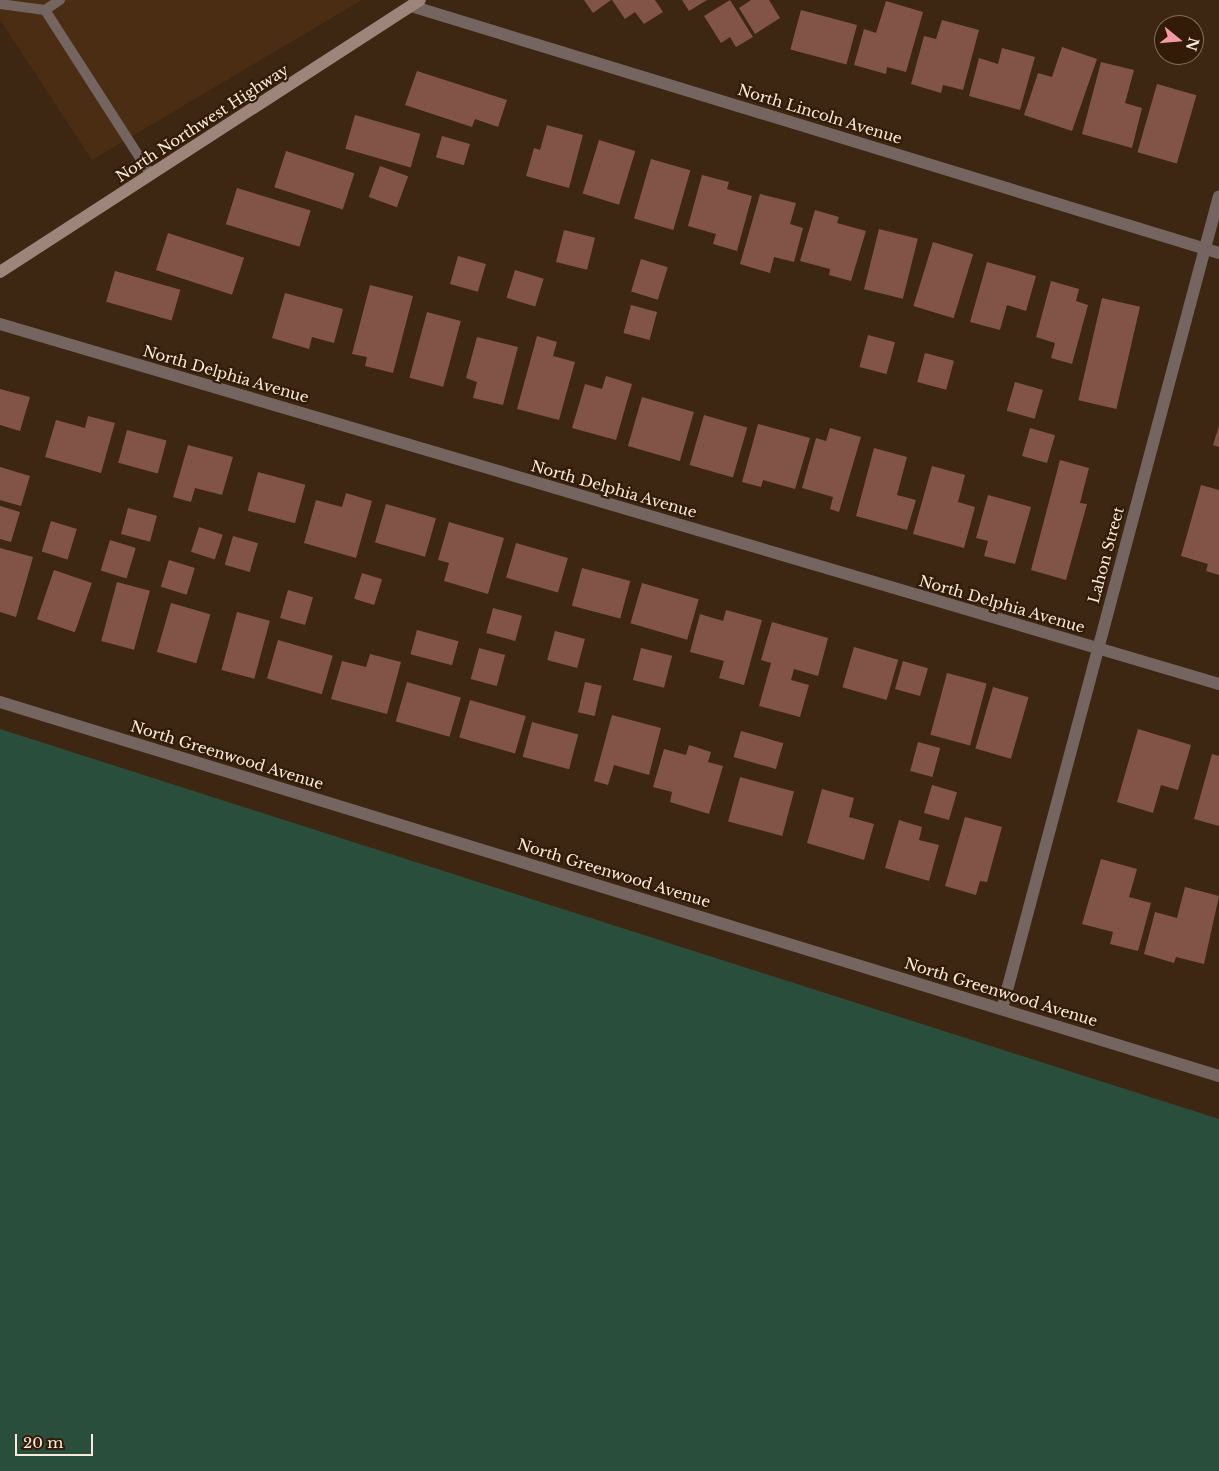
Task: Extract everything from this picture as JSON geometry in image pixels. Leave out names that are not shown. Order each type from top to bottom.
[{"type":"main road","name":"North Northwest Highway","points":[[0,272],[416,3]]},
{"type":"street","name":"North Lincoln Avenue","points":[[416,3],[1219,253]]},
{"type":"street","name":"Lahon Street","points":[[1002,1009],[1219,196]]},
{"type":"street","name":"North Delphia Avenue","points":[[0,324],[1219,684]]},
{"type":"street","name":"North Greenwood Avenue","points":[[0,702],[1219,1076]]},
{"type":"lane","points":[[0,4],[45,10],[60,0]]},
{"type":"lane","points":[[45,10],[151,174]]},
{"type":"shaded area","points":[[0,0],[362,0],[92,160],[0,20]]},
{"type":"green space","points":[[0,729],[1219,1119],[1219,1471],[0,1471]]},
{"type":"building","points":[[584,0],[611,0],[593,13]]},
{"type":"building","points":[[612,0],[655,0],[663,12],[644,24],[635,12],[625,19]]},
{"type":"building","points":[[682,0],[707,0],[689,11]]},
{"type":"building","points":[[730,0],[753,37],[736,47],[730,37],[721,43],[704,16]]},
{"type":"building","points":[[751,0],[769,0],[780,18],[755,34],[739,8]]},
{"type":"building","points":[[886,1],[923,12],[906,72],[887,67],[886,74],[854,65],[864,29],[876,33]]},
{"type":"building","points":[[801,10],[857,25],[846,65],[790,50]]},
{"type":"building","points":[[942,20],[979,30],[963,90],[943,85],[941,93],[911,84],[924,36],[936,39]]},
{"type":"building","points":[[1062,47],[1097,59],[1072,131],[1024,115],[1038,73],[1052,77]]},
{"type":"building","points":[[1002,48],[1035,57],[1020,110],[969,96],[979,58],[998,64]]},
{"type":"building","points":[[1101,62],[1134,70],[1125,103],[1142,108],[1132,148],[1082,134]]},
{"type":"building","points":[[417,71],[507,100],[498,127],[475,119],[472,127],[405,105]]},
{"type":"building","points":[[1157,84],[1196,95],[1177,164],[1137,152]]},
{"type":"building","points":[[355,115],[420,134],[411,167],[345,149]]},
{"type":"building","points":[[547,125],[583,135],[569,188],[526,176],[534,148],[540,150]]},
{"type":"building","points":[[442,136],[470,144],[464,165],[436,157]]},
{"type":"building","points":[[599,140],[635,151],[619,205],[583,194]]},
{"type":"building","points":[[286,151],[354,173],[343,209],[274,187]]},
{"type":"building","points":[[651,159],[690,170],[673,230],[634,219]]},
{"type":"building","points":[[380,166],[408,176],[397,207],[369,197]]},
{"type":"building","points":[[702,175],[729,182],[727,189],[752,196],[737,251],[713,244],[716,234],[688,226]]},
{"type":"building","points":[[237,188],[311,211],[300,247],[226,224]]},
{"type":"building","points":[[760,194],[796,203],[790,224],[803,228],[794,262],[774,257],[770,273],[740,264]]},
{"type":"building","points":[[815,210],[839,217],[837,223],[866,231],[851,281],[829,275],[830,269],[800,261]]},
{"type":"building","points":[[879,229],[918,239],[903,299],[864,289]]},
{"type":"building","points":[[564,230],[595,238],[587,270],[556,262]]},
{"type":"building","points":[[168,233],[244,258],[232,295],[156,270]]},
{"type":"building","points":[[933,242],[973,254],[954,318],[913,306]]},
{"type":"building","points":[[458,256],[486,264],[478,292],[450,284]]},
{"type":"building","points":[[641,259],[668,267],[658,300],[631,292]]},
{"type":"building","points":[[987,262],[1036,276],[1026,311],[1007,305],[1000,330],[970,322]]},
{"type":"building","points":[[515,270],[544,279],[535,307],[507,298]]},
{"type":"building","points":[[115,271],[180,290],[172,321],[106,302]]},
{"type":"building","points":[[1051,281],[1079,289],[1076,301],[1088,305],[1072,364],[1051,358],[1055,343],[1036,337]]},
{"type":"building","points":[[370,285],[413,296],[393,373],[365,366],[367,357],[352,354]]},
{"type":"building","points":[[285,293],[343,309],[334,343],[312,337],[309,349],[272,338]]},
{"type":"building","points":[[1102,298],[1140,307],[1116,409],[1078,400]]},
{"type":"building","points":[[631,305],[657,312],[650,340],[623,333]]},
{"type":"building","points":[[427,312],[461,321],[443,387],[409,378]]},
{"type":"building","points":[[868,335],[895,342],[887,374],[859,367]]},
{"type":"building","points":[[537,336],[557,342],[553,356],[575,362],[559,420],[517,409]]},
{"type":"building","points":[[477,337],[518,347],[503,405],[473,398],[477,382],[466,378]]},
{"type":"building","points":[[925,353],[954,361],[946,390],[917,382]]},
{"type":"building","points":[[606,376],[632,384],[616,440],[572,428],[585,384],[602,389]]},
{"type":"building","points":[[1015,382],[1043,390],[1035,419],[1007,411]]},
{"type":"building","points":[[0,389],[30,397],[20,431],[0,425]]},
{"type":"building","points":[[642,397],[694,412],[680,461],[628,446]]},
{"type":"building","points":[[704,415],[747,427],[733,477],[690,465]]},
{"type":"building","points":[[88,416],[115,423],[101,473],[45,457],[56,420],[85,428]]},
{"type":"building","points":[[758,424],[810,438],[795,489],[763,480],[761,487],[742,482]]},
{"type":"building","points":[[1219,426],[1219,447],[1213,445]]},
{"type":"building","points":[[830,428],[861,437],[839,512],[830,509],[833,497],[802,488],[816,438],[826,441]]},
{"type":"building","points":[[1030,428],[1055,435],[1047,463],[1022,456]]},
{"type":"building","points":[[127,430],[167,441],[158,473],[118,463]]},
{"type":"building","points":[[188,445],[233,457],[222,495],[195,488],[191,502],[173,497]]},
{"type":"building","points":[[874,448],[907,457],[897,495],[916,500],[907,530],[856,516]]},
{"type":"building","points":[[1060,460],[1089,468],[1080,503],[1087,504],[1066,580],[1031,570]]},
{"type":"building","points":[[932,466],[965,475],[958,502],[975,507],[964,548],[913,534]]},
{"type":"building","points":[[0,467],[30,476],[21,506],[0,500]]},
{"type":"building","points":[[258,472],[305,485],[295,523],[248,511]]},
{"type":"building","points":[[1201,485],[1219,490],[1219,575],[1206,571],[1208,564],[1181,556]]},
{"type":"building","points":[[346,493],[372,501],[356,558],[304,543],[316,500],[342,507]]},
{"type":"building","points":[[988,495],[1031,507],[1015,564],[984,556],[988,541],[976,538]]},
{"type":"building","points":[[386,504],[436,518],[425,557],[375,542]]},
{"type":"building","points":[[0,506],[20,512],[11,542],[0,539]]},
{"type":"building","points":[[128,508],[157,516],[150,542],[121,534]]},
{"type":"building","points":[[51,521],[77,529],[67,559],[42,552]]},
{"type":"building","points":[[449,522],[504,538],[488,594],[444,581],[449,563],[438,560]]},
{"type":"building","points":[[199,527],[223,535],[215,559],[191,552]]},
{"type":"building","points":[[233,536],[258,543],[250,572],[225,565]]},
{"type":"building","points":[[110,540],[136,548],[126,578],[101,571]]},
{"type":"building","points":[[516,543],[568,558],[558,592],[506,578]]},
{"type":"building","points":[[0,548],[33,557],[16,617],[0,612]]},
{"type":"building","points":[[169,560],[195,568],[187,595],[161,587]]},
{"type":"building","points":[[582,568],[630,581],[620,619],[572,606]]},
{"type":"building","points":[[54,570],[92,583],[75,632],[37,619]]},
{"type":"building","points":[[362,573],[382,579],[374,605],[354,599]]},
{"type":"building","points":[[117,582],[150,591],[134,650],[101,641]]},
{"type":"building","points":[[642,583],[699,599],[687,640],[630,623]]},
{"type":"building","points":[[288,590],[313,597],[305,625],[280,618]]},
{"type":"building","points":[[171,603],[210,614],[196,663],[157,652]]},
{"type":"building","points":[[493,608],[522,616],[515,641],[486,633]]},
{"type":"building","points":[[726,610],[762,620],[744,685],[719,678],[724,661],[690,652],[700,614],[723,621]]},
{"type":"building","points":[[237,612],[270,621],[254,679],[221,670]]},
{"type":"building","points":[[772,622],[828,638],[818,676],[794,669],[791,680],[809,685],[800,717],[759,706],[771,663],[761,660]]},
{"type":"building","points":[[417,630],[459,641],[452,665],[411,654]]},
{"type":"building","points":[[555,631],[585,639],[577,668],[547,660]]},
{"type":"building","points":[[278,640],[333,656],[322,694],[267,678]]},
{"type":"building","points":[[854,647],[898,660],[887,700],[842,687]]},
{"type":"building","points":[[479,648],[505,655],[497,686],[471,679]]},
{"type":"building","points":[[641,648],[672,656],[664,688],[633,680]]},
{"type":"building","points":[[370,654],[401,662],[387,714],[331,699],[342,661],[366,667]]},
{"type":"building","points":[[903,661],[928,668],[920,696],[895,689]]},
{"type":"building","points":[[947,673],[987,684],[970,745],[930,735]]},
{"type":"building","points":[[407,682],[461,697],[450,737],[396,721]]},
{"type":"building","points":[[585,682],[602,686],[595,716],[578,712]]},
{"type":"building","points":[[993,687],[1029,697],[1011,759],[975,749]]},
{"type":"building","points":[[470,700],[526,716],[515,753],[459,737]]},
{"type":"building","points":[[612,715],[661,728],[649,775],[614,765],[608,785],[594,781]]},
{"type":"building","points":[[532,722],[578,734],[569,769],[523,757]]},
{"type":"building","points":[[1138,729],[1191,745],[1178,790],[1161,785],[1153,813],[1117,802]]},
{"type":"building","points":[[741,731],[783,743],[776,769],[734,757]]},
{"type":"building","points":[[918,742],[940,748],[932,777],[910,771]]},
{"type":"building","points":[[689,745],[711,752],[708,762],[723,766],[709,814],[670,802],[672,792],[653,787],[664,749],[686,755]]},
{"type":"building","points":[[1212,754],[1219,756],[1219,826],[1194,819]]},
{"type":"building","points":[[740,777],[794,791],[782,836],[728,821]]},
{"type":"building","points":[[932,785],[957,792],[949,820],[924,813]]},
{"type":"building","points":[[822,789],[854,798],[849,817],[874,824],[864,860],[807,843]]},
{"type":"building","points":[[965,817],[1002,827],[987,882],[980,881],[976,895],[945,886]]},
{"type":"building","points":[[899,820],[922,827],[919,840],[939,845],[929,881],[885,868]]},
{"type":"building","points":[[1101,859],[1137,869],[1129,897],[1151,903],[1138,951],[1110,944],[1113,932],[1082,924]]},
{"type":"building","points":[[1185,887],[1219,896],[1204,964],[1176,957],[1174,963],[1144,954],[1155,912],[1177,918]]}]
